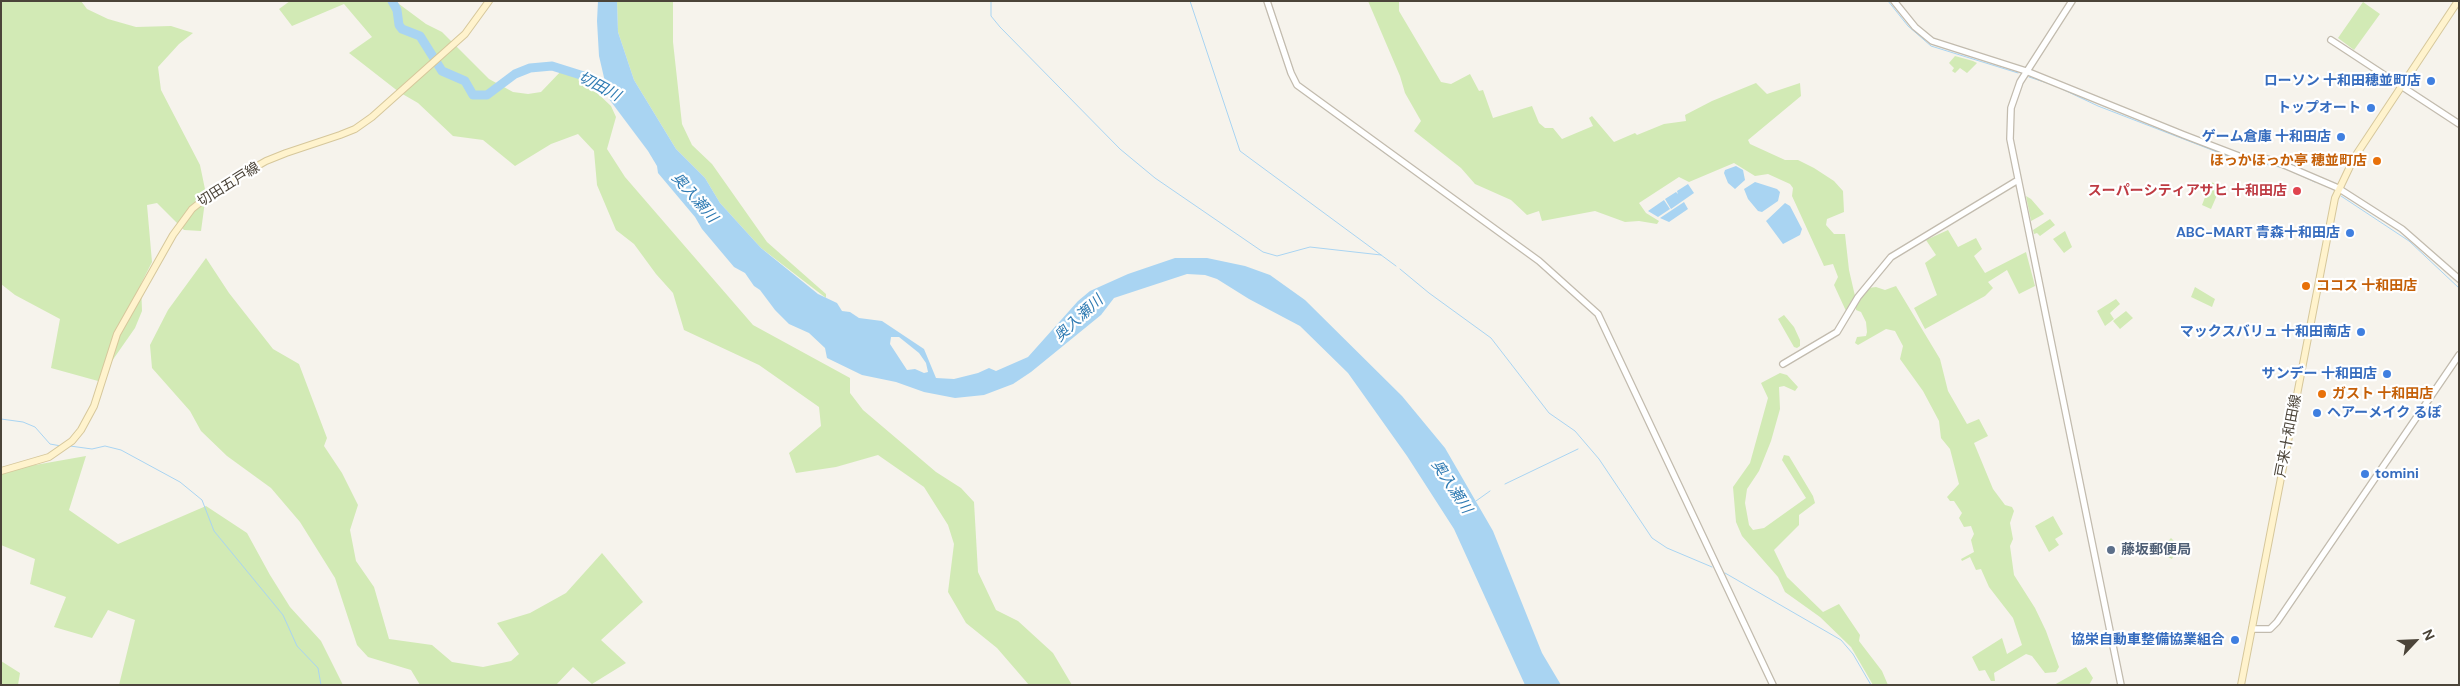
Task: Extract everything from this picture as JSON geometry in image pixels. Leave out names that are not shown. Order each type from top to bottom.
[{"type":"main road","name":"切田五戸線","points":[[1,470],[49,457],[72,441],[81,430],[94,406],[117,334],[181,222],[201,200],[266,161],[355,129],[372,117],[455,43],[474,24],[489,1]]},
{"type":"main road","name":"戸来十和田線","points":[[2241,685],[2338,188],[2354,158],[2458,1]]},
{"type":"street","points":[[1268,1],[1297,85],[1539,261],[1598,314],[1773,685]]},
{"type":"street","points":[[1894,1],[1915,28],[1932,41],[2026,71],[2244,158],[2264,158],[2338,188],[2402,229],[2459,279]]},
{"type":"street","points":[[2072,1],[2026,71],[2013,99],[2010,117],[2010,139],[2121,685]]},
{"type":"street","points":[[2332,40],[2459,124]]},
{"type":"street","points":[[1783,364],[1837,332],[1858,297],[1891,257],[2018,180]]},
{"type":"street","points":[[2252,628],[2270,629],[2277,622],[2459,355]]},
{"type":"green space","points":[[1,1],[81,1],[87,9],[108,19],[136,27],[171,26],[193,33],[179,44],[158,67],[161,90],[200,165],[206,194],[201,231],[184,230],[157,203],[147,205],[152,262],[141,284],[142,311],[135,328],[98,381],[51,368],[60,319],[15,295],[1,284]]},
{"type":"green space","points":[[290,1],[395,1],[426,24],[442,32],[489,79],[513,92],[528,94],[541,92],[563,69],[578,75],[611,106],[616,117],[607,149],[625,177],[753,325],[850,378],[850,393],[863,410],[936,472],[961,488],[974,502],[978,572],[996,610],[1018,621],[1053,653],[1072,685],[1029,685],[997,648],[966,623],[948,592],[954,544],[948,525],[924,487],[878,455],[836,467],[796,473],[789,453],[821,426],[819,407],[759,365],[684,330],[673,293],[634,244],[616,230],[597,185],[594,151],[578,134],[551,144],[515,166],[483,140],[453,136],[418,103],[399,92],[349,53],[372,37],[344,4],[292,26],[279,9]]},
{"type":"green space","points":[[617,1],[673,1],[673,42],[682,124],[692,145],[712,164],[767,242],[826,294],[826,298],[761,248],[720,203],[705,178],[676,149],[634,80],[618,32]]},
{"type":"green space","points":[[1368,1],[1399,1],[1399,11],[1441,82],[1451,84],[1470,74],[1479,91],[1483,90],[1493,118],[1532,106],[1539,123],[1545,128],[1553,128],[1562,139],[1593,126],[1589,118],[1592,116],[1614,142],[1664,124],[1686,121],[1685,115],[1712,101],[1756,83],[1767,94],[1800,83],[1801,96],[1748,140],[1750,144],[1785,160],[1798,160],[1814,168],[1834,181],[1843,191],[1844,212],[1827,219],[1826,225],[1834,234],[1845,234],[1849,270],[1855,296],[1848,309],[1846,311],[1834,285],[1838,277],[1833,264],[1824,266],[1792,196],[1793,188],[1790,184],[1768,174],[1755,176],[1734,163],[1689,182],[1679,177],[1639,203],[1646,213],[1659,221],[1657,224],[1639,221],[1625,222],[1595,211],[1542,221],[1539,211],[1527,215],[1511,200],[1475,184],[1461,168],[1414,131],[1421,121],[1405,93],[1400,76]]},
{"type":"green space","points":[[2363,2],[2380,14],[2354,50],[2338,38]]},
{"type":"green space","points":[[1955,56],[1977,63],[1967,73],[1960,68],[1955,73],[1952,71],[1954,68],[1949,63]]},
{"type":"green space","points":[[2211,182],[2221,186],[2211,209],[2202,205]]},
{"type":"green space","points":[[2026,196],[2044,214],[2031,221]]},
{"type":"green space","points":[[2050,219],[2055,225],[2040,236],[2037,233],[2034,234],[2033,230]]},
{"type":"green space","points":[[1948,230],[1958,247],[1976,238],[1982,249],[1974,256],[1985,273],[2026,252],[2035,286],[2019,294],[2007,270],[1988,282],[1993,288],[1985,296],[1925,329],[1914,308],[1937,295],[1925,263],[1936,255],[1926,240]]},
{"type":"green space","points":[[2065,231],[2072,247],[2064,253],[2053,239]]},
{"type":"green space","points":[[206,258],[229,293],[273,349],[299,364],[327,438],[324,446],[342,473],[358,505],[350,530],[356,561],[374,587],[389,639],[432,645],[452,662],[483,667],[511,661],[519,654],[497,623],[530,613],[566,593],[602,553],[643,602],[601,640],[626,663],[592,684],[573,667],[556,685],[420,685],[411,670],[368,657],[357,645],[335,578],[300,522],[271,488],[227,456],[201,431],[190,411],[152,368],[150,345],[168,310]]},
{"type":"green space","points":[[1896,286],[1940,359],[1948,391],[1967,424],[1979,419],[1988,436],[1974,443],[1993,489],[2005,505],[2012,507],[2014,511],[2010,523],[2013,539],[2010,546],[2014,575],[2035,608],[2046,631],[2059,667],[2056,672],[2045,673],[2032,656],[2026,654],[1994,673],[1995,681],[1991,681],[1985,670],[1979,671],[1972,657],[2002,638],[2007,654],[2022,645],[2013,618],[1989,587],[1981,569],[1976,570],[1970,557],[1962,561],[1961,559],[1974,552],[1971,540],[1974,534],[1971,526],[1964,527],[1959,518],[1962,513],[1954,501],[1950,501],[1947,497],[1959,484],[1950,449],[1941,438],[1939,421],[1923,391],[1900,359],[1903,346],[1895,331],[1886,329],[1858,345],[1855,343],[1857,337],[1866,336],[1867,332],[1866,322],[1861,312],[1856,310],[1856,305],[1868,288],[1876,287],[1885,290]]},
{"type":"green space","points":[[2195,287],[2215,299],[2212,307],[2191,297]]},
{"type":"green space","points":[[2116,299],[2120,304],[2110,313],[2114,319],[2105,326],[2097,311]]},
{"type":"green space","points":[[2126,311],[2133,318],[2120,329],[2113,321]]},
{"type":"green space","points":[[1784,315],[1794,327],[1800,340],[1800,346],[1797,348],[1794,347],[1778,319]]},
{"type":"green space","points":[[1780,373],[1787,375],[1798,387],[1795,391],[1784,386],[1779,387],[1780,409],[1771,441],[1759,471],[1747,489],[1745,503],[1749,525],[1753,530],[1764,528],[1806,498],[1782,460],[1784,455],[1789,456],[1813,496],[1815,503],[1799,515],[1799,525],[1774,550],[1787,577],[1823,612],[1839,604],[1860,635],[1859,641],[1882,671],[1888,685],[1873,685],[1851,647],[1820,617],[1785,592],[1778,577],[1742,536],[1736,522],[1733,487],[1750,463],[1768,398],[1761,383]]},
{"type":"green space","points":[[86,456],[69,510],[118,544],[206,506],[247,533],[290,607],[321,641],[343,685],[119,685],[135,620],[108,610],[92,638],[54,627],[66,597],[30,584],[35,559],[1,545],[1,471]]},
{"type":"green space","points":[[2053,516],[2063,534],[2055,539],[2059,545],[2049,552],[2035,526]]},
{"type":"green space","points":[[2171,538],[2178,545],[2172,559],[2162,554],[2164,546]]},
{"type":"green space","points":[[1,661],[20,673],[18,685],[1,685]]},
{"type":"green space","points":[[2086,667],[2093,678],[2089,685],[2054,685]]},
{"type":"water","name":"奥入瀬川","points":[[598,1],[617,1],[618,32],[634,80],[676,149],[705,178],[720,203],[761,248],[818,294],[837,303],[842,311],[850,312],[859,318],[882,321],[924,349],[936,378],[954,379],[989,368],[996,371],[1028,357],[1078,301],[1090,291],[1128,274],[1175,258],[1207,258],[1245,266],[1270,275],[1305,300],[1402,396],[1445,448],[1493,531],[1542,653],[1561,685],[1525,685],[1454,529],[1407,456],[1348,373],[1300,326],[1249,299],[1217,279],[1205,275],[1187,274],[1114,298],[1101,315],[1031,372],[1013,384],[984,395],[955,398],[924,392],[896,382],[862,375],[827,358],[825,348],[809,333],[789,324],[775,310],[760,290],[754,286],[745,273],[734,267],[658,173],[657,166],[648,151],[609,99],[599,56]],"holes":[[[891,337],[899,337],[919,353],[926,363],[928,372],[924,373],[915,369],[907,370],[890,344]]]},
{"type":"water","points":[[1736,166],[1743,170],[1745,180],[1735,189],[1728,183],[1724,173],[1725,170]]},
{"type":"water","points":[[1755,182],[1777,189],[1780,192],[1778,201],[1762,212],[1758,211],[1748,199],[1744,189]]},
{"type":"water","points":[[1688,184],[1694,193],[1671,209],[1665,199],[1676,192],[1678,194],[1677,191]]},
{"type":"water","points":[[1664,200],[1670,209],[1658,217],[1648,211]]},
{"type":"water","points":[[1684,202],[1688,209],[1669,222],[1660,218]]},
{"type":"water","points":[[1785,203],[1790,206],[1802,229],[1800,235],[1783,244],[1766,221]]},
{"type":"waterway","name":"切田川","points":[[392,1],[397,10],[399,25],[402,29],[420,36],[442,71],[465,81],[473,95],[487,95],[515,74],[530,68],[552,66],[587,77],[617,96]]},
{"type":"waterway","points":[[991,1],[991,16],[1000,27],[1120,149],[1155,178],[1263,252],[1277,256],[1310,247],[1381,255]]},
{"type":"waterway","points":[[1190,1],[1240,151],[1396,266]]},
{"type":"waterway","points":[[1264,1],[1277,41]]},
{"type":"waterway","points":[[1888,1],[1908,26],[1931,46],[2018,73]]},
{"type":"waterway","points":[[1288,73],[1296,88],[1400,164]]},
{"type":"waterway","points":[[2029,77],[2056,86]]},
{"type":"waterway","points":[[2062,89],[2098,106],[2243,162],[2284,168],[2315,182]]},
{"type":"waterway","points":[[2341,196],[2409,241],[2459,288]]},
{"type":"waterway","points":[[1400,269],[1429,293],[1491,338],[1549,413],[1575,431],[1599,459],[1652,538],[1667,548],[1712,567]]},
{"type":"waterway","points":[[1,419],[23,422],[35,427],[50,444],[61,446]]},
{"type":"waterway","points":[[70,446],[92,449],[105,446],[121,450],[180,482],[202,500],[214,531],[283,615],[297,646],[318,668],[321,685]]},
{"type":"waterway","points":[[1505,484],[1578,449]]},
{"type":"waterway","name":"奥入瀬川","points":[[1476,501],[1490,491]]},
{"type":"waterway","points":[[1725,573],[1841,640],[1853,654],[1871,685]]},
{"type":"place","name":"ローソン 十和田穂並町店","points":[[2431,81]]},
{"type":"place","name":"トップオート","points":[[2371,108]]},
{"type":"place","name":"ゲーム倉庫 十和田店","points":[[2341,137]]},
{"type":"place","name":"ほっかほっか亭 穂並町店","points":[[2377,161]]},
{"type":"place","name":"スーパーシティアサヒ 十和田店","points":[[2297,191]]},
{"type":"place","name":"ABC-MART 青森十和田店","points":[[2350,233]]},
{"type":"place","name":"ココス 十和田店","points":[[2306,286]]},
{"type":"place","name":"マックスバリュ 十和田南店","points":[[2361,332]]},
{"type":"place","name":"サンデー 十和田店","points":[[2387,374]]},
{"type":"place","name":"ガスト 十和田店","points":[[2322,394]]},
{"type":"place","name":"ヘアーメイク るぽ","points":[[2317,413]]},
{"type":"place","name":"tomini","points":[[2365,474]]},
{"type":"place","name":"藤坂郵便局","points":[[2111,550]]},
{"type":"place","name":"協栄自動車整備協業組合","points":[[2235,640]]}]
